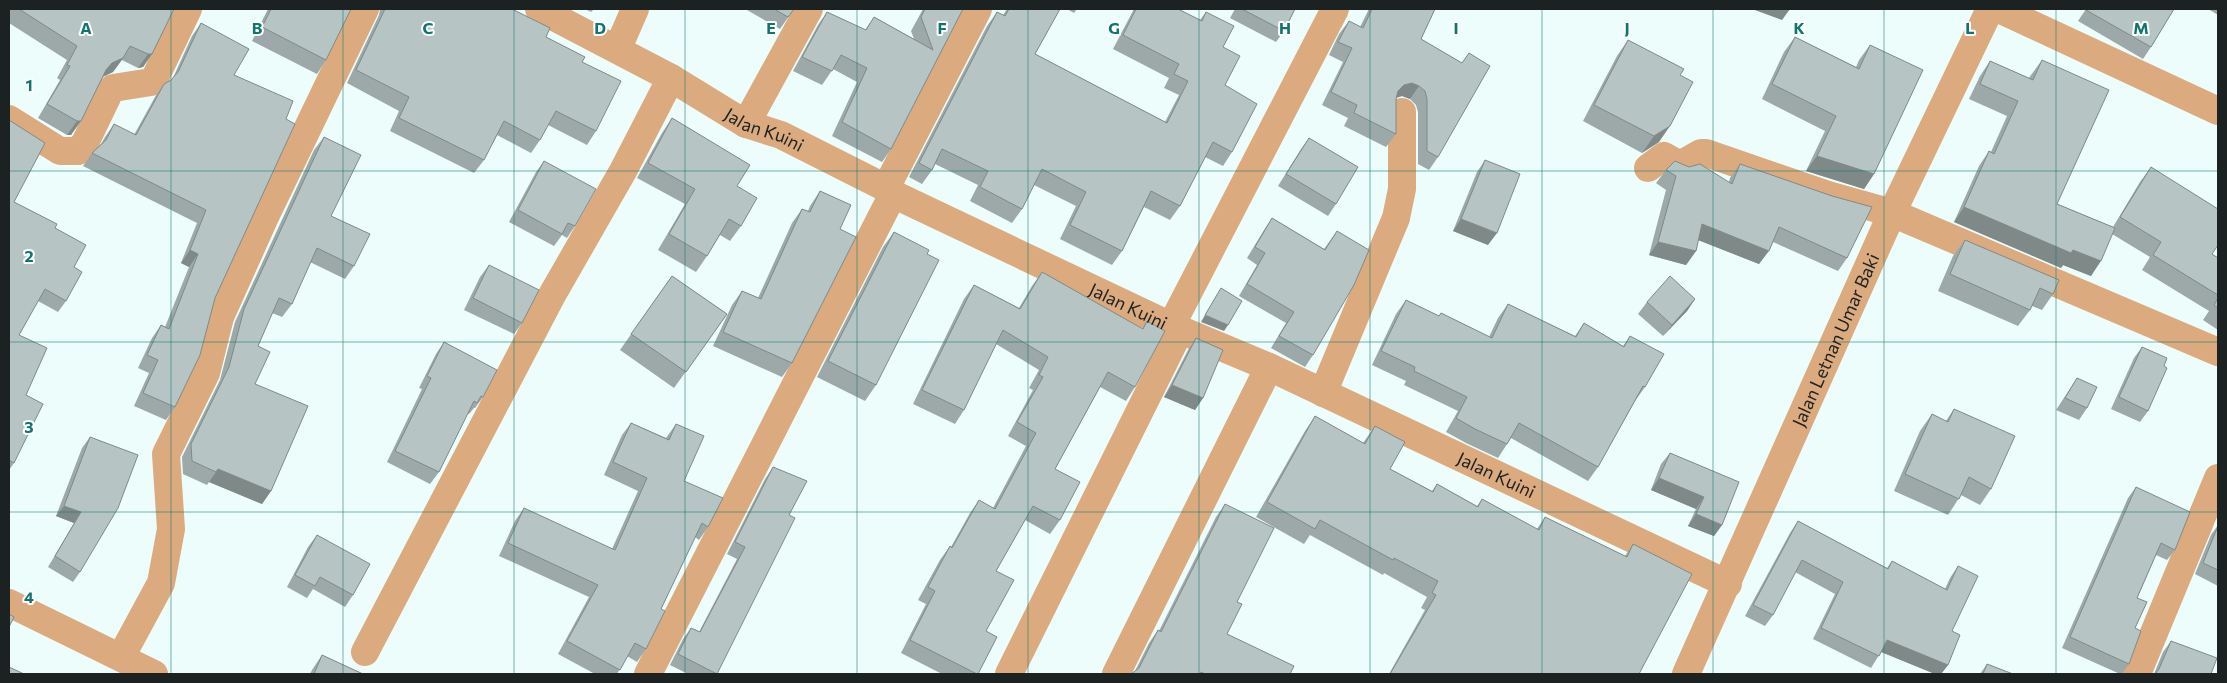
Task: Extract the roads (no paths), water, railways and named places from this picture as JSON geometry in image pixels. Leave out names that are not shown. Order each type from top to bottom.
[{"type":"street","points":[[9,119],[60,151],[78,151],[85,143],[110,91],[114,88],[151,82],[155,78],[188,9]]},
{"type":"street","points":[[9,603],[134,667],[162,578],[171,529],[166,454],[206,372],[220,317],[264,219],[365,9]]},
{"type":"street","name":"Jalan Kuini","points":[[539,9],[618,48],[746,124],[780,135],[889,191],[1175,328],[1270,367],[1728,584]]},
{"type":"street","points":[[618,48],[635,9]]},
{"type":"street","points":[[746,124],[809,9]]},
{"type":"street","points":[[648,674],[978,9]]},
{"type":"street","points":[[1009,674],[1175,328],[1334,9]]},
{"type":"street","name":"Jalan Letnan Umar Baki","points":[[1686,674],[1728,584],[1892,213],[1990,9]]},
{"type":"street","points":[[1999,9],[2218,110]]},
{"type":"street","points":[[364,652],[552,294],[623,171],[671,78]]},
{"type":"street","points":[[1323,393],[1396,218],[1402,189],[1402,112]]},
{"type":"street","points":[[1648,168],[1664,156],[1680,165],[1701,153],[1706,153],[1828,195],[1892,213],[2218,352]]},
{"type":"street","points":[[1116,674],[1270,367]]},
{"type":"street","points":[[2137,674],[2218,478]]}]
